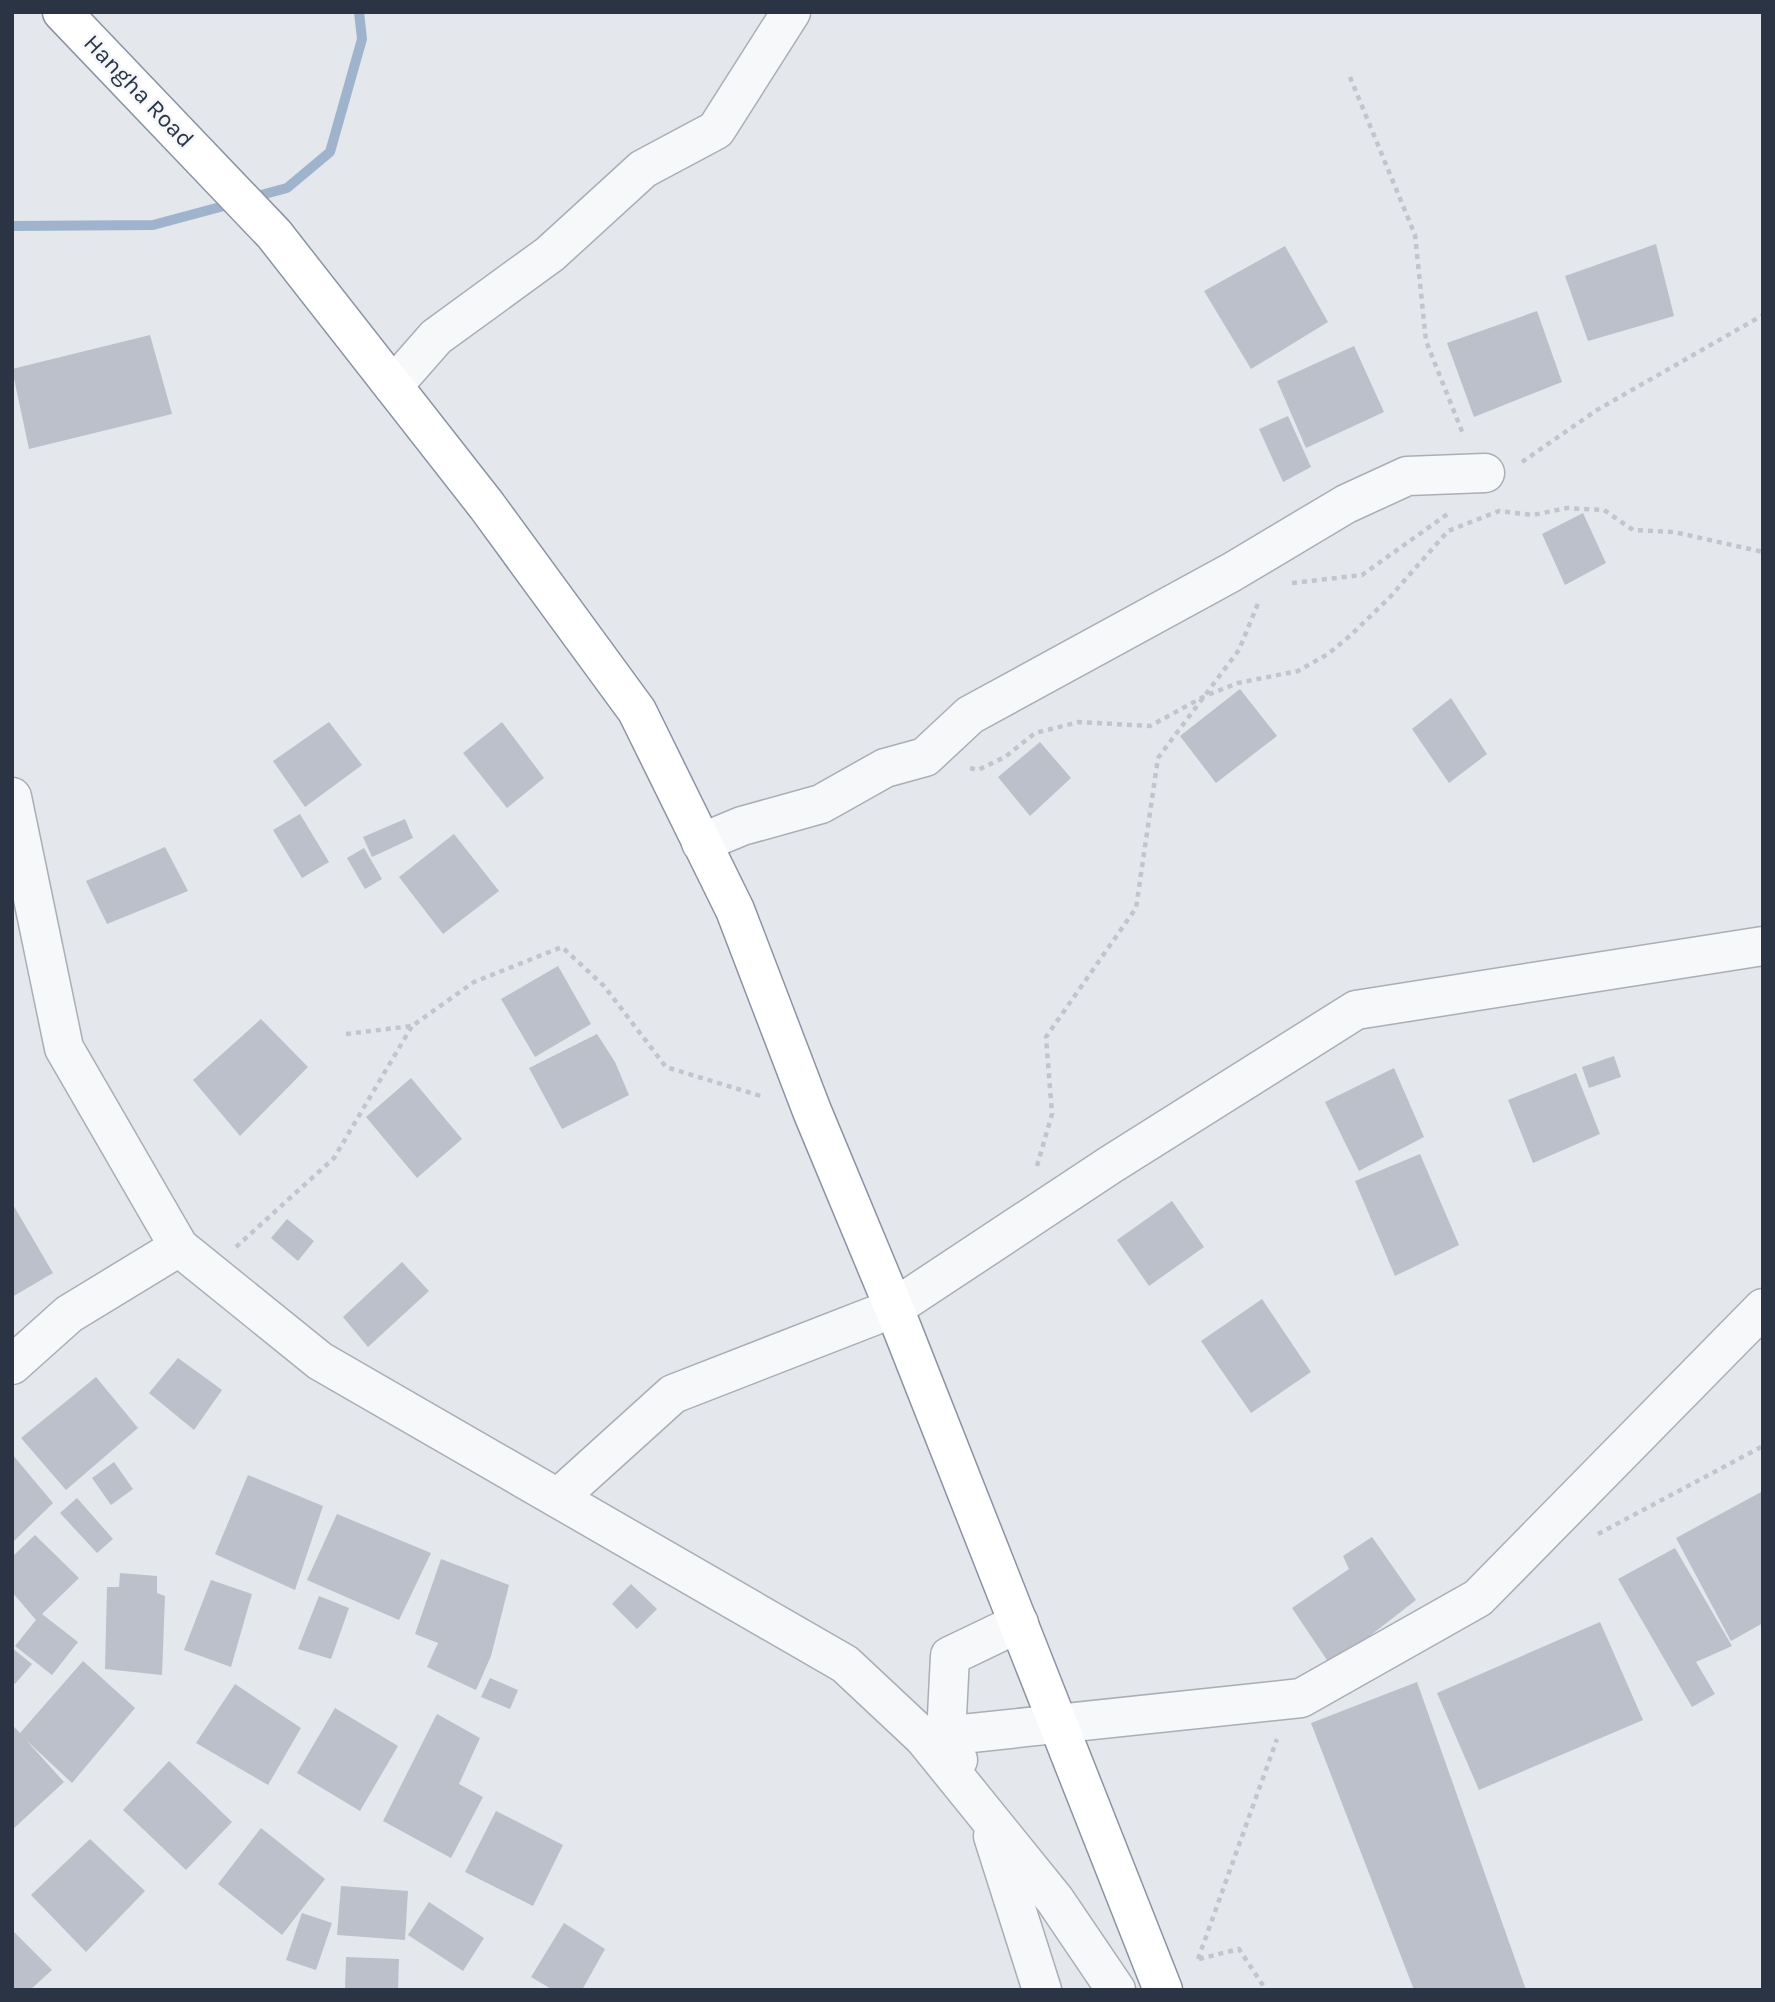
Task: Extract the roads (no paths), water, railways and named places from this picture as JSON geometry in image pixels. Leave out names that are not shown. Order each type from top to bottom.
[{"type":"highway","name":"Hangha Road","points":[[62,12],[217,170],[275,234],[487,506],[637,711],[735,910],[812,1111],[894,1308],[1160,1982]]},
{"type":"street","points":[[393,386],[436,337],[550,254],[643,169],[716,130],[791,12]]},
{"type":"street","points":[[702,843],[742,826],[821,804],[885,768],[925,757],[970,715],[1232,572],[1346,504],[1407,476],[1488,478]]},
{"type":"street","points":[[12,797],[64,1048],[179,1247],[320,1361],[845,1664],[935,1737],[986,1814],[1055,1900],[1116,1990]]},
{"type":"street","points":[[558,1498],[673,1394],[894,1308],[1356,1010],[1763,946]]},
{"type":"street","points":[[12,1365],[69,1314],[179,1247]]},
{"type":"street","points":[[935,1737],[1301,1698],[1478,1598],[1763,1308]]},
{"type":"street","points":[[935,1737],[950,1656],[1019,1623]]},
{"type":"street","points":[[986,1814],[1042,1990]]},
{"type":"waterway","points":[[250,198],[287,188],[330,152],[362,39],[359,12]]},
{"type":"waterway","points":[[12,226],[153,225],[235,203]]}]
